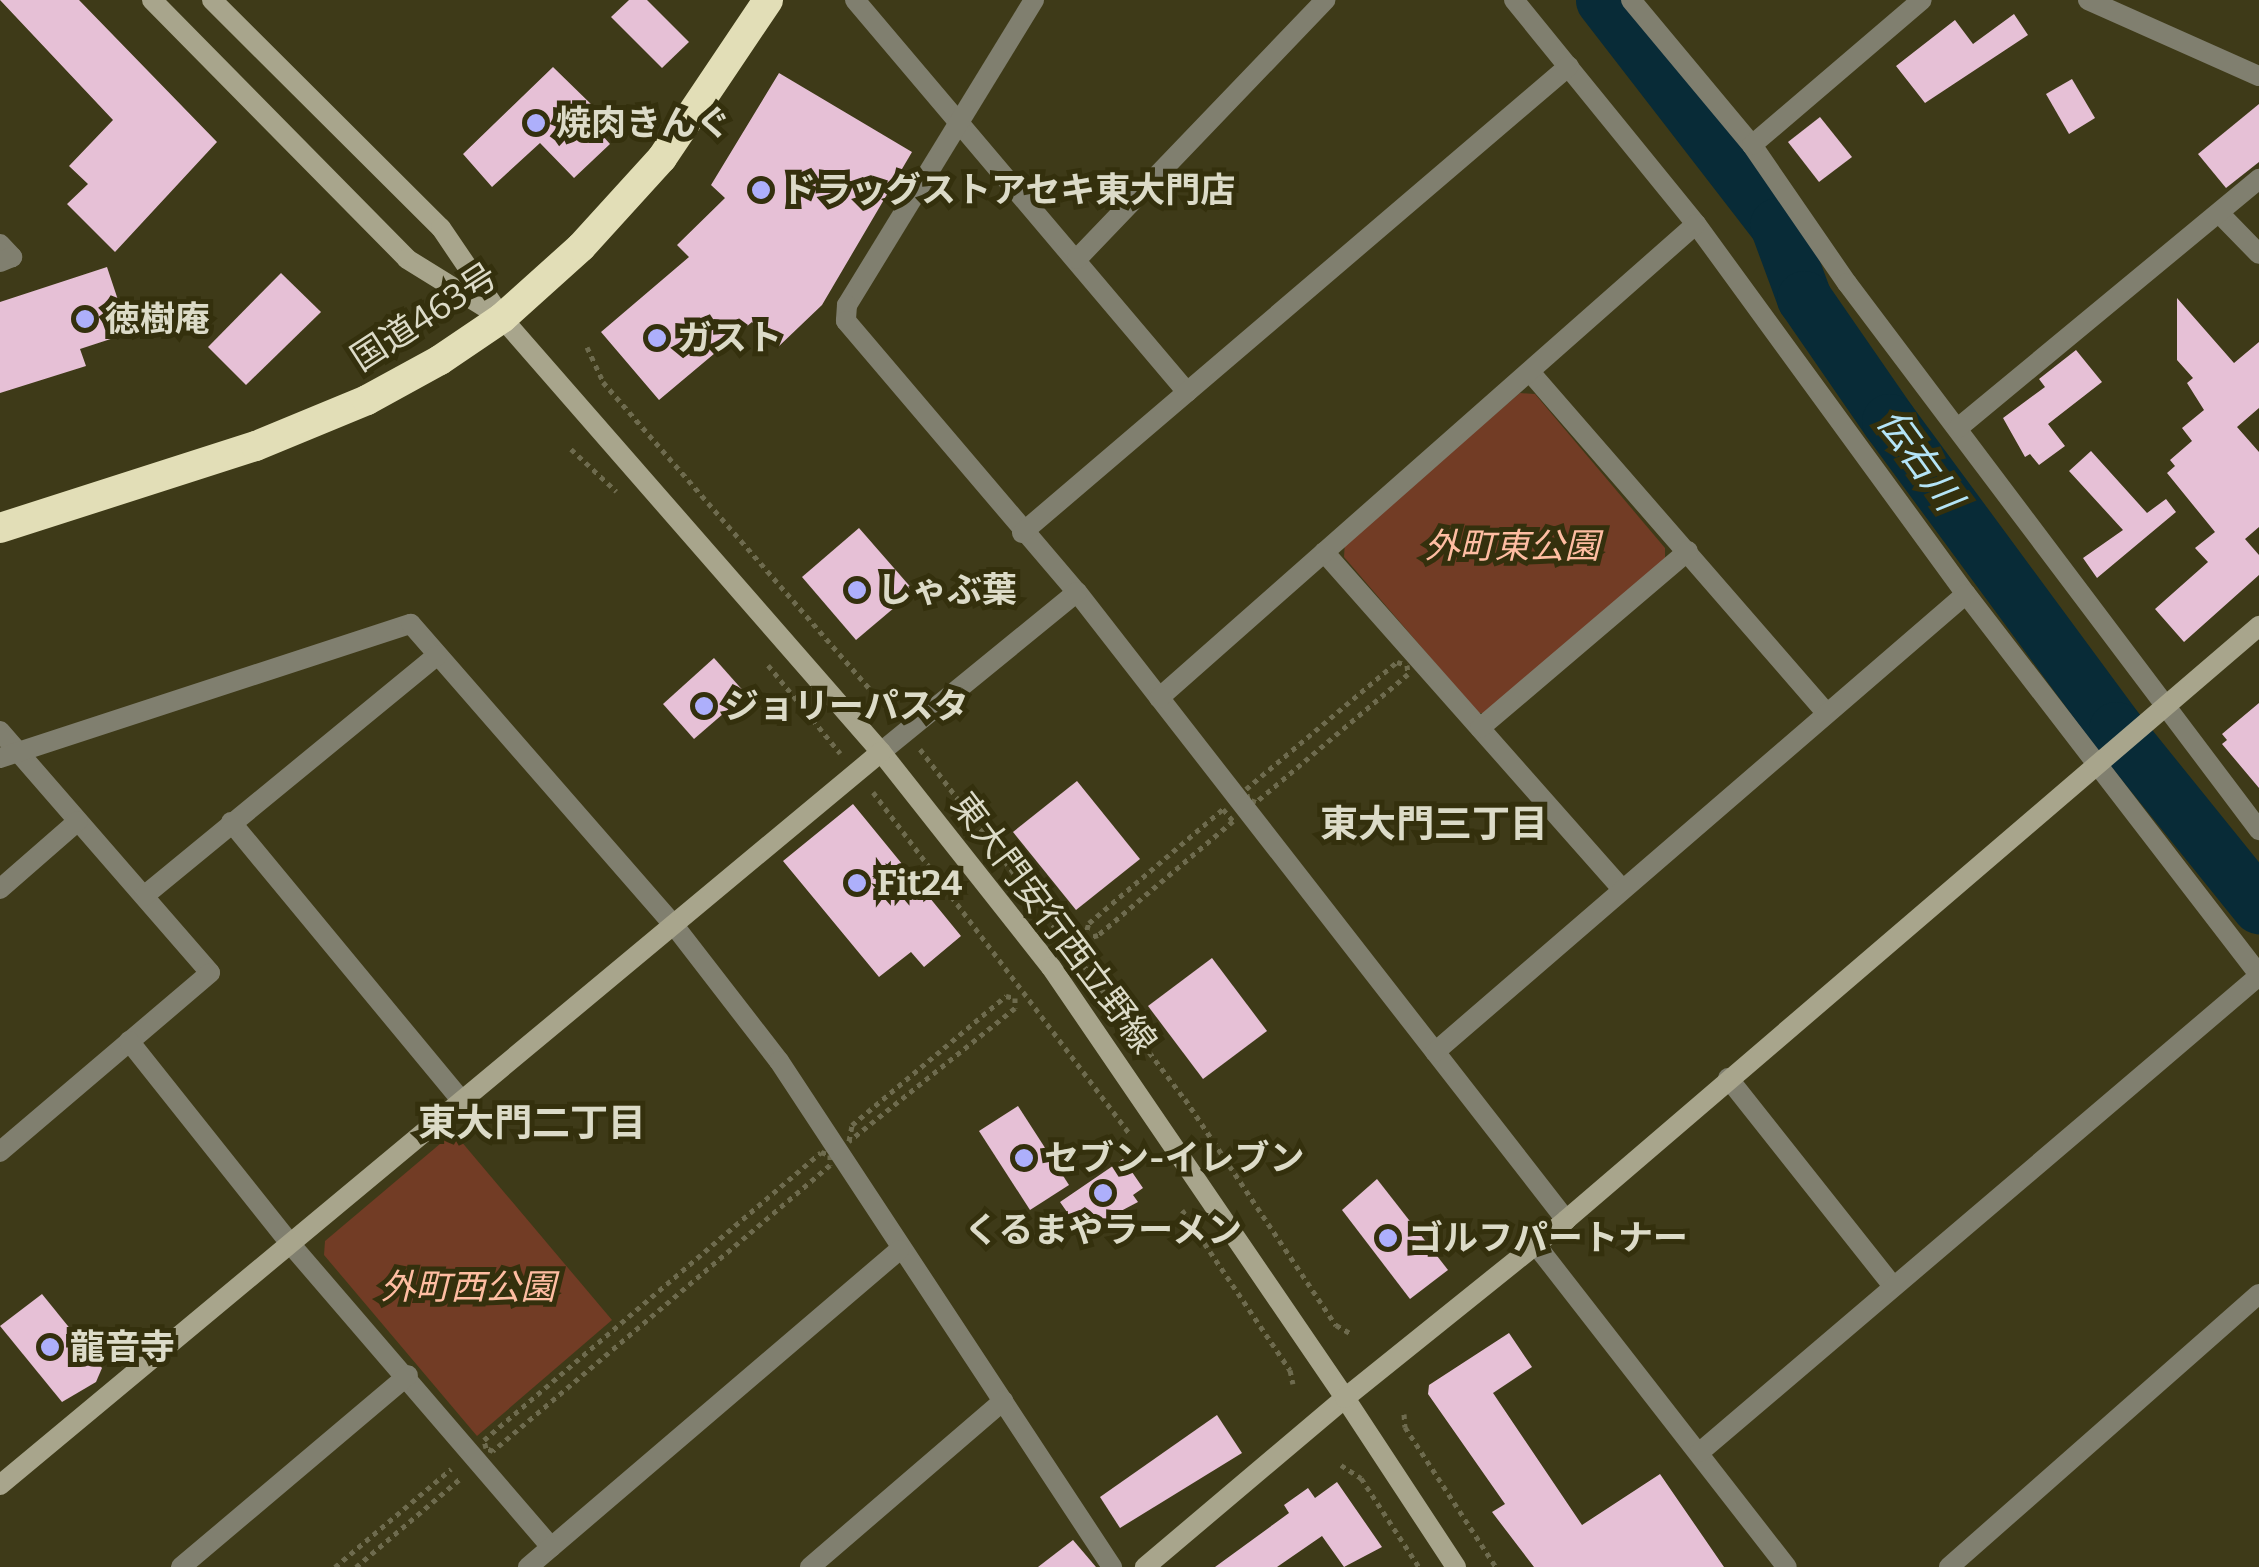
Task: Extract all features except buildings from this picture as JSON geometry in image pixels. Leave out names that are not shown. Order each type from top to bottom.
[{"type":"highway","name":"国道463号","points":[[0,528],[256,446],[367,400],[502,318],[581,247],[662,158],[768,0]]},
{"type":"street","points":[[152,0],[407,259],[502,318]]},
{"type":"street","points":[[212,0],[441,228],[502,318]]},
{"type":"street","points":[[854,0],[1187,392]]},
{"type":"street","points":[[1034,0],[847,305],[846,322],[1077,592],[1566,1220]]},
{"type":"street","points":[[1077,259],[1326,0]]},
{"type":"street","points":[[1514,0],[1696,224],[1966,594],[2102,760],[2259,975],[1891,1284],[1700,1452]]},
{"type":"street","points":[[1630,0],[1752,145],[1846,284],[2259,830]]},
{"type":"street","points":[[1752,145],[1922,0]]},
{"type":"street","points":[[2088,0],[2259,76]]},
{"type":"street","points":[[1022,532],[1570,66]]},
{"type":"street","points":[[1958,428],[2259,179]]},
{"type":"street","points":[[2219,213],[2259,254]]},
{"type":"street","points":[[1159,698],[1696,224]]},
{"type":"street","points":[[0,244],[12,257],[0,262]]},
{"type":"street","name":"東大門安行西立野線","points":[[502,318],[881,752],[1051,967],[1456,1567]]},
{"type":"street","points":[[1530,372],[1826,712]]},
{"type":"street","points":[[1480,728],[1688,551]]},
{"type":"street","points":[[1324,552],[1620,887]]},
{"type":"street","points":[[0,1485],[293,1247],[673,924],[1077,592]]},
{"type":"street","points":[[1435,1052],[1620,887],[1966,594]]},
{"type":"street","points":[[9,756],[411,624],[673,924],[779,1062],[899,1250],[1004,1400],[1112,1567]]},
{"type":"street","points":[[1145,1567],[1345,1398],[1566,1220],[2259,626]]},
{"type":"street","points":[[144,896],[438,655]]},
{"type":"street","points":[[0,731],[9,756],[78,821],[210,974],[0,1152]]},
{"type":"street","points":[[0,889],[78,821]]},
{"type":"street","points":[[231,822],[463,1102]]},
{"type":"street","points":[[129,1041],[293,1247],[408,1375],[551,1548]]},
{"type":"street","points":[[1728,1078],[1891,1284]]},
{"type":"street","points":[[1536,1245],[1787,1567]]},
{"type":"street","points":[[528,1567],[899,1250]]},
{"type":"street","points":[[1949,1567],[2259,1294]]},
{"type":"street","points":[[182,1567],[408,1375]]},
{"type":"street","points":[[810,1567],[1004,1400]]},
{"type":"path","points":[[571,448],[627,504]]},
{"type":"path","points":[[758,654],[856,772],[1142,1148]]},
{"type":"path","points":[[1397,662],[1407,665],[1408,674],[1271,790],[1256,802],[1248,799],[1246,789],[1382,674],[1397,662]]},
{"type":"path","points":[[1224,809],[1231,812],[1233,821],[1218,834],[1098,936],[1084,939],[1089,923],[1224,809]]},
{"type":"path","points":[[1006,996],[1015,998],[1015,1008],[848,1141],[852,1125],[1006,996]]},
{"type":"path","points":[[821,1152],[830,1155],[830,1165],[493,1451],[486,1448],[484,1440],[821,1152]]},
{"type":"path","points":[[1173,1196],[1290,1370],[1292,1384]]},
{"type":"path","points":[[1404,1414],[1405,1427],[1496,1567]]},
{"type":"path","points":[[335,1567],[460,1461]]},
{"type":"path","points":[[1341,1466],[1360,1478],[1419,1567]]},
{"type":"path","points":[[356,1567],[468,1472]]},
{"type":"green space","name":"外町東公園","points":[[1520,393],[1535,394],[1665,548],[1665,562],[1486,713],[1478,713],[1344,557],[1345,542]]},
{"type":"green space","name":"外町西公園","points":[[447,1138],[460,1140],[612,1320],[477,1436],[324,1255],[325,1241]]},
{"type":"waterway","name":"伝右川","points":[[1603,0],[1777,225],[1804,298],[1889,421],[2116,729],[2259,906]]},
{"type":"place","name":"焼肉きんぐ","points":[[536,123]]},
{"type":"place","name":"ドラッグストアセキ東大門店","points":[[761,190]]},
{"type":"place","name":"徳樹庵","points":[[85,319]]},
{"type":"place","name":"ガスト","points":[[657,338]]},
{"type":"place","name":"しゃぶ葉","points":[[857,590]]},
{"type":"place","name":"ジョリーパスタ","points":[[704,706]]},
{"type":"place","name":"Fit24","points":[[857,883]]},
{"type":"place","name":"セブン-イレブン","points":[[1024,1158]]},
{"type":"place","name":"くるまやラーメン","points":[[1103,1193]]},
{"type":"place","name":"ゴルフパートナー","points":[[1388,1238]]},
{"type":"place","name":"龍音寺","points":[[50,1347]]},
{"type":"district","name":"東大門三丁目","points":[[1434,825]]},
{"type":"district","name":"東大門二丁目","points":[[532,1124]]}]
